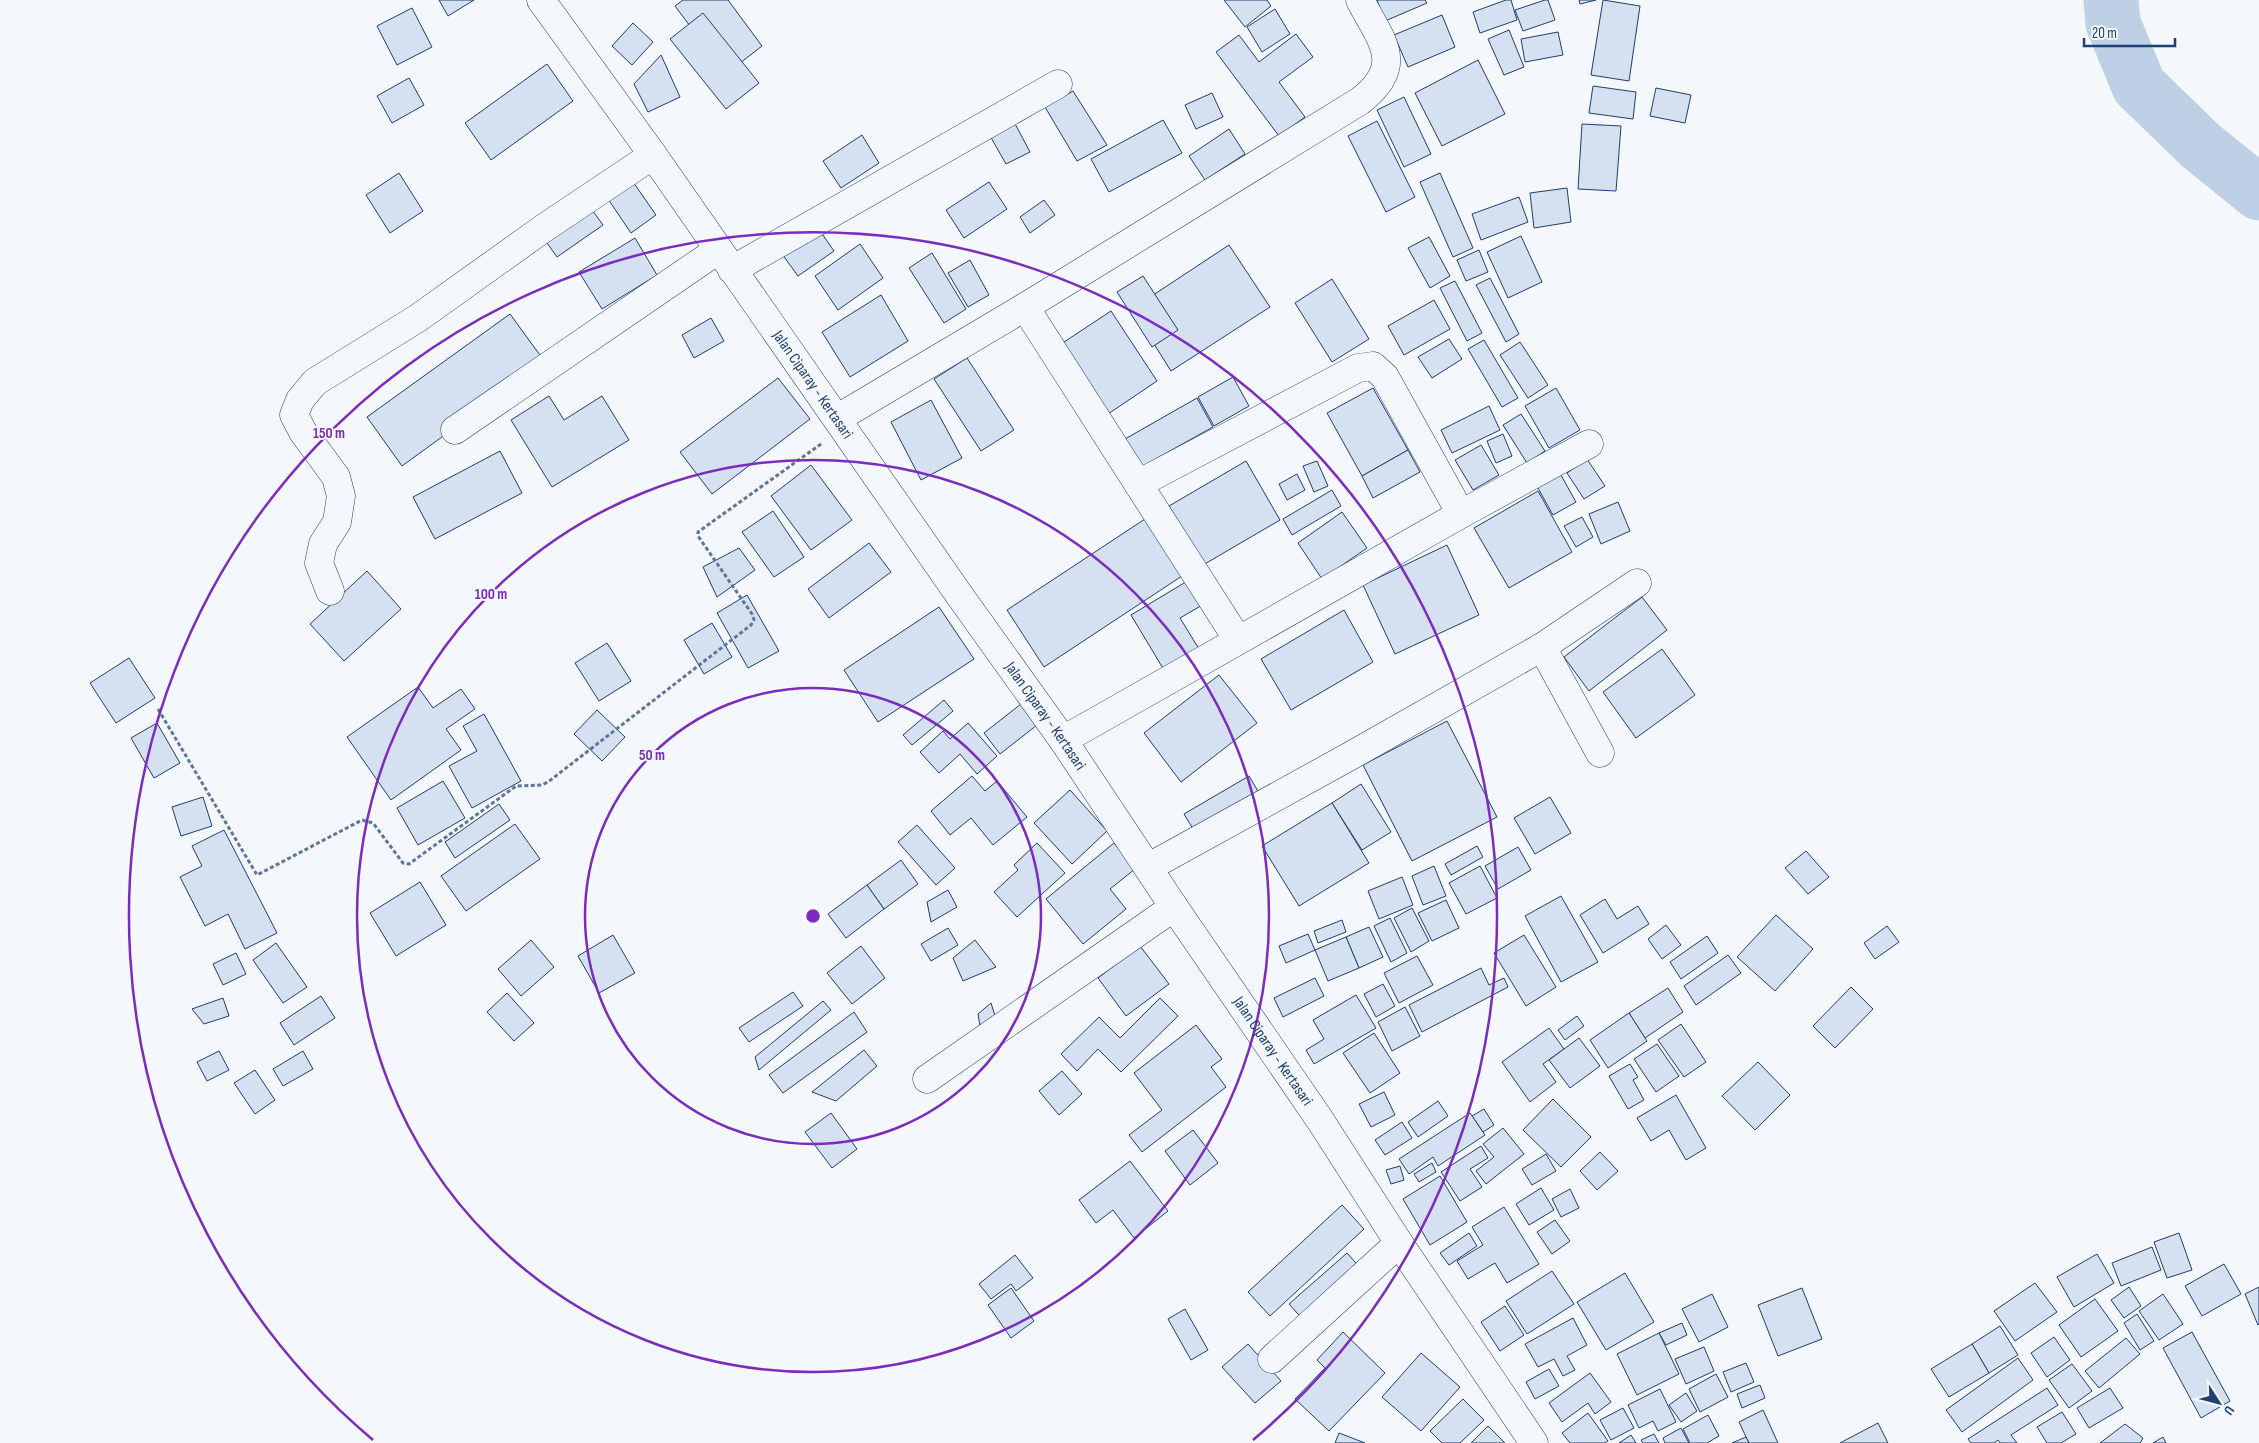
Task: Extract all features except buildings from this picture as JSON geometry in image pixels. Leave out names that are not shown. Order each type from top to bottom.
[{"type":"street","name":"Jalan Ciparay - Kertasari","points":[[541,0],[653,155],[1063,740],[1174,907],[1320,1120],[1399,1243],[1534,1443]]},
{"type":"street","points":[[841,423],[1025,307],[1360,102],[1373,91],[1382,78],[1387,66],[1387,50],[1360,0]]},
{"type":"street","points":[[455,430],[725,260],[1058,84]]},
{"type":"street","points":[[330,591],[319,563],[323,544],[337,522],[341,496],[336,477],[303,432],[294,415],[300,400],[315,382],[418,318],[544,228],[653,155]]},
{"type":"street","points":[[1025,307],[1238,640]]},
{"type":"street","points":[[1138,484],[1358,368],[1373,366],[1385,378],[1462,514]]},
{"type":"street","points":[[1063,740],[1589,444]]},
{"type":"street","points":[[1149,867],[1542,647],[1637,583]]},
{"type":"street","points":[[1542,647],[1600,753]]},
{"type":"street","points":[[927,1078],[1174,907]]},
{"type":"street","points":[[1272,1359],[1399,1243]]},
{"type":"path","points":[[158,709],[257,876],[362,820],[373,823],[402,863],[409,864],[516,786],[542,785],[548,782],[751,625],[754,620],[752,614],[698,536],[698,532],[841,423]]},
{"type":"waterway","points":[[2111,0],[2113,23],[2139,86],[2201,146],[2259,193]]}]
